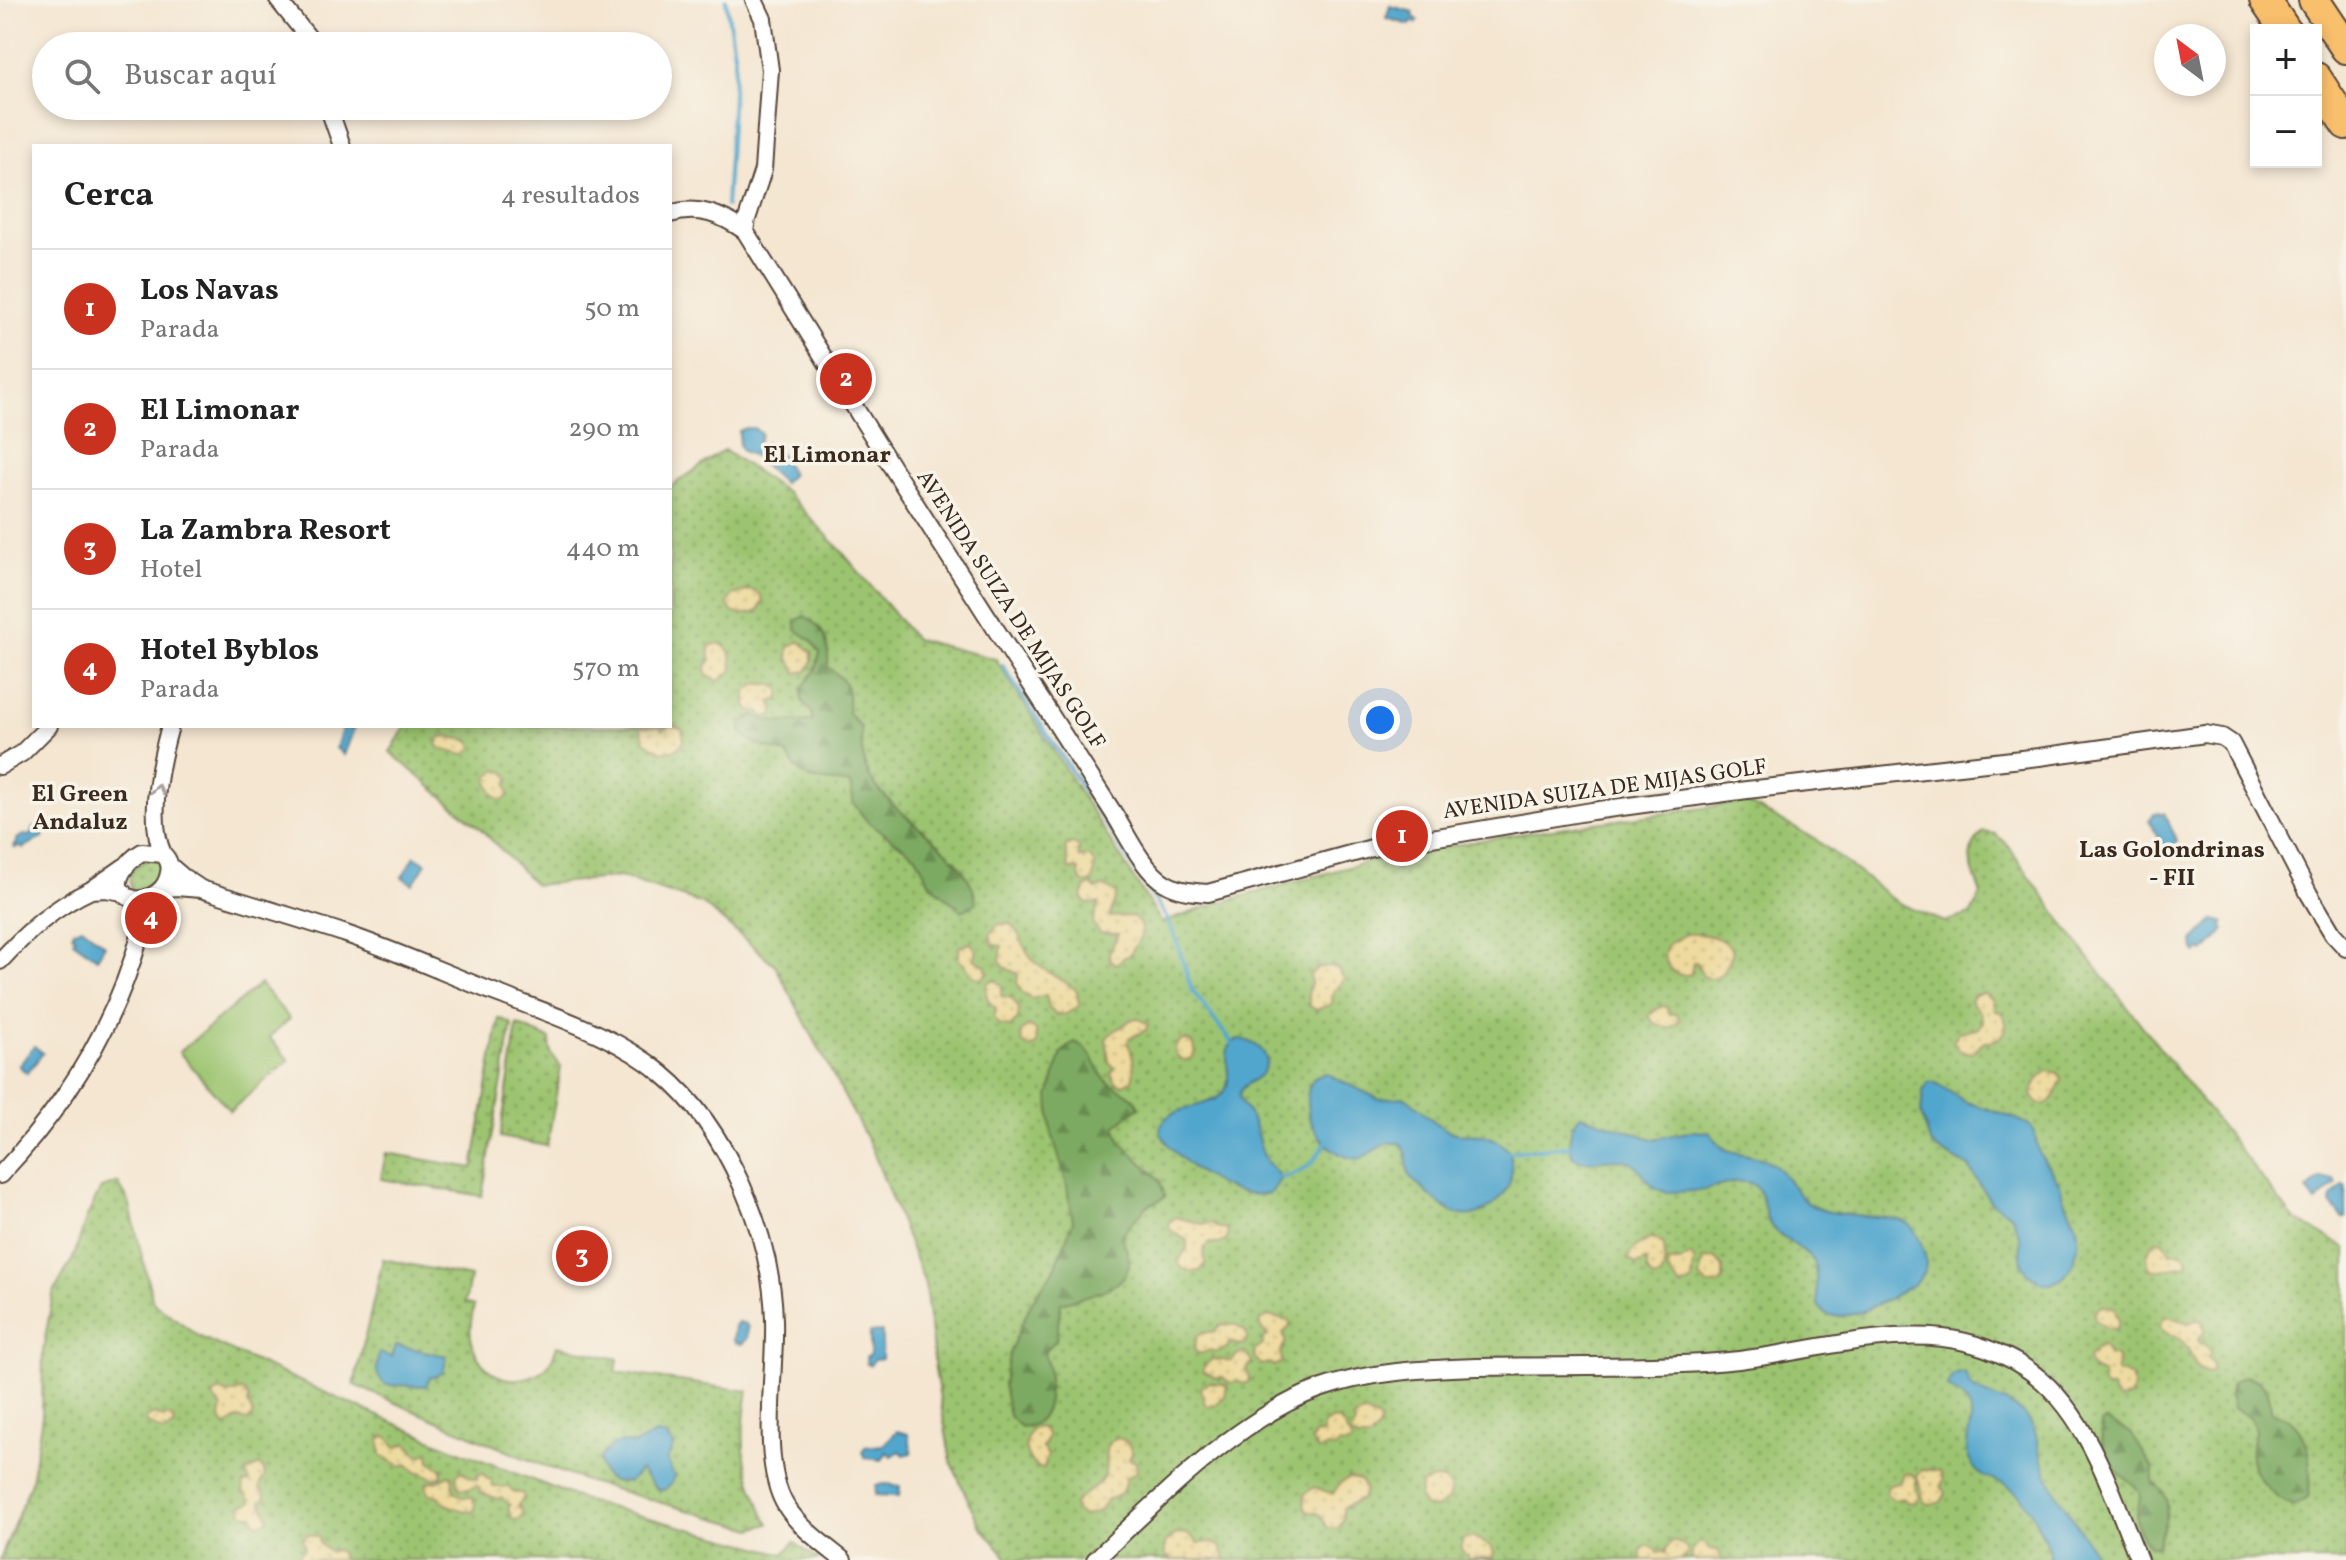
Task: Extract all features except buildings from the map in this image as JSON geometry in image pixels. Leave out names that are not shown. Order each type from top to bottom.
[{"type":"highway","points":[[2265,0],[2281,24]]},
{"type":"highway","points":[[2314,0],[2346,48]]},
{"type":"highway","points":[[2322,87],[2346,124]]},
{"type":"street","points":[[278,0],[304,32]]},
{"type":"street","points":[[745,231],[763,170],[770,70],[763,19],[754,0]]},
{"type":"street","points":[[333,120],[341,144]]},
{"type":"street","name":"AVENIDA SUIZA DE MIJAS GOLF","points":[[672,214],[690,210],[709,212],[745,231],[1055,724],[1149,869],[1163,883],[1186,891],[1208,893],[1372,848],[1592,811],[2205,734],[2222,737],[2231,743],[2309,894],[2333,934],[2346,948]]},
{"type":"street","points":[[0,766],[22,753],[47,728]]},
{"type":"street","points":[[0,1175],[44,1125],[98,1041],[116,1002],[149,907],[166,882],[166,860],[157,835],[155,803],[170,728]]},
{"type":"street","points":[[0,961],[51,912],[91,890],[142,852],[166,860],[201,889]]},
{"type":"street","points":[[124,867],[120,881],[139,912],[141,932]]},
{"type":"street","points":[[91,890],[106,889],[139,899],[176,887],[201,889],[348,934],[564,1020],[625,1047],[661,1072],[693,1104],[716,1136],[745,1193],[769,1277],[774,1319],[771,1462],[786,1505],[813,1537],[843,1560]]},
{"type":"street","points":[[1095,1560],[1180,1481],[1234,1438],[1287,1402],[1352,1378],[1433,1369],[1668,1366],[1723,1362],[1855,1340],[1903,1336],[1972,1343],[2025,1367],[2048,1387],[2068,1410],[2099,1459],[2139,1560]]},
{"type":"green space","points":[[724,450],[786,492],[838,547],[915,639],[996,659],[1162,923],[1215,904],[1374,860],[1509,835],[1746,802],[1814,838],[1898,903],[1945,922],[1971,914],[1981,894],[1970,861],[1973,847],[1984,832],[1995,834],[2005,842],[2085,953],[2293,1218],[2346,1248],[2346,1560],[1009,1560],[979,1524],[951,1462],[935,1370],[925,1284],[872,1149],[775,965],[703,904],[621,877],[535,885],[481,829],[390,752],[405,728],[672,728],[672,486]]},
{"type":"green space","points":[[805,616],[822,632],[827,644],[828,667],[846,686],[848,713],[861,727],[863,758],[870,779],[953,858],[972,887],[976,903],[962,911],[930,883],[916,856],[867,821],[854,804],[850,784],[806,777],[787,754],[758,745],[741,733],[741,722],[755,715],[776,722],[812,721],[812,713],[802,701],[802,688],[815,671],[820,653],[811,640],[796,630],[796,621]]},
{"type":"green space","points":[[153,858],[164,871],[152,889],[132,890],[131,874],[142,862]]},
{"type":"green space","points":[[260,984],[290,1019],[269,1037],[289,1060],[230,1111],[179,1052]]},
{"type":"green space","points":[[499,1018],[512,1024],[482,1196],[381,1179],[386,1153],[473,1168]]},
{"type":"green space","points":[[517,1025],[550,1039],[551,1053],[561,1067],[547,1146],[500,1137]]},
{"type":"green space","points":[[1075,1042],[1087,1051],[1108,1082],[1137,1102],[1139,1107],[1115,1126],[1121,1142],[1160,1180],[1165,1197],[1147,1206],[1121,1235],[1129,1259],[1128,1270],[1122,1278],[1104,1290],[1061,1303],[1056,1340],[1044,1352],[1049,1380],[1048,1402],[1040,1419],[1033,1425],[1021,1427],[1009,1416],[1003,1384],[1010,1351],[1031,1303],[1055,1268],[1073,1221],[1066,1181],[1051,1130],[1049,1096],[1062,1052]]},
{"type":"green space","points":[[118,1183],[129,1202],[153,1302],[200,1337],[444,1445],[586,1501],[784,1554],[794,1542],[819,1560],[0,1560],[31,1482],[42,1416],[43,1350],[53,1294],[74,1256],[86,1219],[101,1188]]},
{"type":"green space","points":[[383,1259],[470,1277],[465,1303],[474,1306],[471,1337],[478,1357],[499,1376],[518,1379],[538,1373],[550,1363],[557,1345],[618,1359],[616,1372],[748,1391],[745,1459],[769,1524],[753,1529],[585,1481],[354,1385]]},
{"type":"green space","points":[[2244,1376],[2263,1384],[2272,1413],[2289,1419],[2297,1426],[2306,1445],[2310,1466],[2308,1498],[2294,1506],[2271,1491],[2253,1466],[2251,1448],[2254,1427],[2247,1416],[2233,1408],[2230,1393],[2232,1383]]},
{"type":"green space","points":[[2105,1420],[2131,1433],[2153,1468],[2153,1484],[2165,1496],[2167,1512],[2157,1546],[2150,1546],[2137,1526],[2138,1490],[2115,1469],[2105,1452],[2101,1423]]},
{"type":"sand","points":[[750,590],[759,593],[763,600],[758,612],[740,615],[732,612],[727,603],[733,595]]},
{"type":"sand","points":[[799,641],[812,652],[812,662],[807,671],[797,673],[788,657],[789,647]]},
{"type":"sand","points":[[719,643],[730,654],[732,671],[719,681],[707,676],[706,666],[711,660],[710,646]]},
{"type":"sand","points":[[756,684],[780,688],[780,699],[770,702],[775,707],[773,716],[764,717],[746,705],[746,692]]},
{"type":"sand","points":[[672,725],[682,729],[684,740],[677,749],[662,752],[645,741],[640,728],[672,728]]},
{"type":"sand","points":[[441,737],[472,742],[472,750],[463,755],[441,749],[437,744]]},
{"type":"sand","points":[[497,770],[505,772],[510,779],[507,785],[509,795],[504,800],[496,796],[488,782],[489,776]]},
{"type":"sand","points":[[1072,843],[1079,846],[1079,857],[1090,857],[1095,864],[1093,880],[1088,883],[1082,882],[1079,870],[1069,869],[1065,847]]},
{"type":"sand","points":[[1091,885],[1096,889],[1104,886],[1116,893],[1110,917],[1132,916],[1141,926],[1141,935],[1130,955],[1119,963],[1110,960],[1109,953],[1118,934],[1100,933],[1093,923],[1099,903],[1087,904],[1082,898],[1085,888]]},
{"type":"sand","points":[[1009,923],[1035,962],[1077,991],[1079,1006],[1066,1014],[1056,1015],[1049,1008],[1046,995],[1032,999],[1022,993],[1017,983],[1018,974],[1004,967],[1000,960],[1002,946],[993,945],[990,935],[997,925]]},
{"type":"sand","points":[[1686,934],[1712,936],[1729,946],[1733,951],[1720,974],[1704,977],[1696,962],[1693,962],[1691,974],[1681,975],[1670,969],[1664,956],[1667,945]]},
{"type":"sand","points":[[971,943],[977,952],[974,959],[986,966],[986,974],[981,979],[971,975],[959,960],[959,947]]},
{"type":"sand","points":[[1329,966],[1338,969],[1344,979],[1333,992],[1332,1004],[1316,1010],[1310,1006],[1310,975],[1317,968]]},
{"type":"sand","points":[[994,979],[1002,986],[1001,996],[1012,998],[1019,1009],[1018,1019],[1010,1027],[999,1025],[994,1017],[996,1008],[987,997],[987,983]]},
{"type":"sand","points":[[1983,993],[1992,999],[1995,1010],[2001,1012],[2006,1023],[2004,1033],[1997,1039],[1984,1041],[1971,1053],[1959,1050],[1953,1041],[1959,1032],[1977,1029],[1983,1022],[1980,1012],[1970,1001],[1974,995]]},
{"type":"sand","points":[[1663,1006],[1680,1019],[1669,1028],[1654,1023],[1649,1016]]},
{"type":"sand","points":[[1131,1019],[1148,1024],[1146,1030],[1130,1038],[1133,1075],[1132,1080],[1122,1085],[1115,1081],[1111,1073],[1115,1068],[1109,1062],[1106,1039]]},
{"type":"sand","points":[[1028,1026],[1036,1030],[1037,1045],[1029,1048],[1022,1042],[1021,1032]]},
{"type":"sand","points":[[1185,1040],[1192,1043],[1195,1050],[1192,1057],[1185,1060],[1178,1057],[1175,1050],[1178,1043]]},
{"type":"sand","points":[[2048,1071],[2058,1073],[2062,1079],[2054,1097],[2046,1105],[2037,1103],[2032,1095],[2037,1081]]},
{"type":"sand","points":[[1176,1217],[1202,1224],[1213,1223],[1216,1227],[1227,1229],[1226,1241],[1209,1243],[1204,1249],[1205,1264],[1200,1271],[1183,1269],[1178,1262],[1187,1248],[1187,1241],[1169,1228],[1169,1222]]},
{"type":"sand","points":[[1653,1238],[1663,1243],[1665,1256],[1661,1277],[1653,1279],[1647,1271],[1647,1261],[1636,1265],[1628,1258],[1638,1245]]},
{"type":"sand","points":[[2156,1240],[2164,1241],[2170,1253],[2184,1255],[2187,1265],[2150,1269],[2148,1253]]},
{"type":"sand","points":[[1691,1255],[1695,1261],[1692,1282],[1681,1287],[1667,1270],[1668,1262],[1680,1262]]},
{"type":"sand","points":[[1715,1258],[1723,1267],[1723,1280],[1718,1285],[1707,1285],[1700,1278],[1704,1259]]},
{"type":"sand","points":[[2101,1306],[2114,1307],[2119,1321],[2117,1329],[2107,1328],[2095,1320],[2094,1313]]},
{"type":"sand","points":[[1268,1316],[1289,1321],[1290,1326],[1283,1334],[1286,1341],[1280,1353],[1282,1362],[1274,1366],[1269,1363],[1261,1365],[1254,1357],[1255,1350],[1263,1345],[1263,1339],[1268,1336],[1260,1327],[1261,1320]]},
{"type":"sand","points":[[2168,1316],[2188,1323],[2202,1321],[2205,1331],[2198,1339],[2210,1352],[2208,1358],[2213,1363],[2212,1370],[2207,1373],[2197,1368],[2184,1344],[2160,1327],[2162,1320]]},
{"type":"sand","points":[[1233,1324],[1245,1331],[1248,1337],[1245,1343],[1230,1342],[1227,1348],[1217,1352],[1197,1353],[1194,1348],[1197,1336],[1214,1332],[1220,1325]]},
{"type":"sand","points":[[2100,1345],[2108,1355],[2116,1357],[2118,1373],[2132,1378],[2131,1396],[2120,1400],[2114,1396],[2112,1388],[2106,1388],[2103,1384],[2103,1374],[2091,1367],[2088,1358]]},
{"type":"sand","points":[[1245,1353],[1252,1362],[1246,1370],[1249,1381],[1244,1384],[1238,1381],[1230,1383],[1203,1371],[1212,1359],[1231,1361]]},
{"type":"sand","points":[[1210,1382],[1227,1385],[1225,1397],[1209,1407],[1200,1389]]},
{"type":"sand","points":[[222,1391],[228,1394],[245,1392],[253,1415],[248,1421],[238,1419],[225,1426],[220,1417],[222,1408],[214,1399],[214,1394]]},
{"type":"sand","points":[[1363,1413],[1380,1422],[1370,1439],[1357,1439],[1351,1434],[1355,1424],[1353,1418]]},
{"type":"sand","points":[[154,1414],[164,1418],[168,1416],[175,1426],[164,1432],[147,1423],[146,1418]]},
{"type":"sand","points":[[1333,1419],[1341,1422],[1352,1441],[1347,1445],[1339,1444],[1335,1448],[1318,1451],[1311,1440],[1316,1434],[1323,1433],[1323,1425]]},
{"type":"sand","points":[[1039,1427],[1048,1436],[1042,1448],[1048,1455],[1044,1468],[1033,1464],[1026,1450],[1026,1440],[1032,1429]]},
{"type":"sand","points":[[384,1436],[396,1448],[406,1443],[419,1456],[429,1453],[430,1461],[442,1470],[441,1477],[435,1479],[417,1473],[407,1464],[401,1466],[381,1456],[380,1440]]},
{"type":"sand","points":[[1117,1438],[1129,1445],[1132,1454],[1129,1459],[1136,1462],[1137,1472],[1125,1478],[1123,1490],[1107,1499],[1099,1511],[1084,1516],[1075,1511],[1074,1504],[1103,1477],[1106,1450]]},
{"type":"sand","points":[[259,1465],[264,1470],[265,1478],[260,1488],[265,1498],[261,1501],[269,1519],[260,1524],[255,1522],[253,1515],[242,1512],[240,1506],[251,1502],[243,1493],[244,1483],[250,1482],[246,1473]]},
{"type":"sand","points":[[1922,1469],[1940,1471],[1944,1480],[1941,1486],[1946,1493],[1941,1502],[1931,1505],[1924,1502],[1917,1476]]},
{"type":"sand","points":[[461,1471],[477,1479],[477,1475],[483,1473],[491,1479],[493,1487],[508,1487],[514,1493],[522,1493],[524,1498],[518,1505],[523,1513],[519,1520],[512,1519],[508,1508],[510,1505],[502,1498],[479,1492],[480,1488],[476,1486],[459,1488],[456,1476]]},
{"type":"sand","points":[[1904,1473],[1912,1474],[1917,1479],[1915,1489],[1920,1497],[1916,1503],[1903,1498],[1894,1500],[1886,1494],[1888,1486],[1901,1482]]},
{"type":"sand","points":[[448,1475],[452,1477],[454,1491],[463,1497],[472,1497],[474,1512],[453,1507],[441,1501],[441,1497],[428,1493],[426,1484]]},
{"type":"sand","points":[[1349,1478],[1360,1480],[1365,1490],[1362,1499],[1343,1508],[1339,1528],[1328,1528],[1319,1514],[1308,1512],[1304,1506],[1305,1494],[1314,1487],[1333,1494],[1340,1483]]},
{"type":"sand","points":[[1434,1479],[1443,1480],[1451,1488],[1448,1500],[1436,1509],[1424,1506],[1419,1498],[1422,1484]]},
{"type":"sand","points":[[1184,1533],[1198,1543],[1212,1542],[1220,1546],[1224,1560],[1171,1560],[1165,1554],[1165,1543],[1175,1535]]},
{"type":"sand","points":[[308,1534],[319,1537],[320,1544],[330,1552],[336,1550],[341,1553],[342,1560],[304,1560],[298,1557],[305,1547],[302,1539]]},
{"type":"sand","points":[[1474,1537],[1491,1547],[1493,1558],[1468,1559],[1461,1547],[1463,1539]]},
{"type":"sand","points":[[1672,1541],[1687,1549],[1687,1555],[1681,1560],[1641,1560],[1641,1550],[1647,1545],[1658,1553],[1666,1553]]},
{"type":"sand","points":[[1700,1542],[1709,1549],[1718,1550],[1719,1560],[1692,1560],[1693,1550]]},
{"type":"water","points":[[1390,6],[1414,12],[1413,16],[1418,20],[1416,23],[1411,21],[1410,25],[1386,18]]},
{"type":"water","points":[[754,428],[761,434],[759,449],[766,443],[769,450],[781,454],[792,474],[783,483],[754,456],[742,451],[739,431]]},
{"type":"water","points":[[342,728],[354,729],[344,755],[336,748]]},
{"type":"water","points":[[2164,813],[2177,840],[2172,849],[2163,847],[2149,820]]},
{"type":"water","points":[[38,826],[41,830],[45,828],[43,837],[23,848],[15,848],[17,839],[23,835],[30,836]]},
{"type":"water","points":[[415,856],[426,863],[413,884],[402,877]]},
{"type":"water","points":[[2214,920],[2224,922],[2225,930],[2204,952],[2201,950],[2197,953],[2193,941]]},
{"type":"water","points":[[82,927],[105,945],[97,958],[73,941],[74,930]]},
{"type":"water","points":[[1238,1039],[1256,1045],[1266,1060],[1262,1073],[1243,1087],[1239,1095],[1253,1121],[1265,1158],[1281,1178],[1271,1193],[1256,1195],[1224,1187],[1193,1168],[1160,1132],[1162,1123],[1175,1112],[1221,1095],[1228,1081],[1228,1051]]},
{"type":"water","points":[[34,1046],[43,1053],[27,1073],[19,1066]]},
{"type":"water","points":[[1325,1073],[1379,1099],[1405,1097],[1440,1126],[1454,1133],[1484,1135],[1500,1143],[1510,1152],[1511,1164],[1511,1177],[1504,1193],[1482,1212],[1473,1215],[1455,1213],[1437,1202],[1411,1178],[1405,1151],[1399,1143],[1387,1143],[1360,1159],[1334,1151],[1316,1131],[1307,1105],[1313,1079]]},
{"type":"water","points":[[1929,1082],[1966,1102],[2017,1119],[2029,1125],[2034,1132],[2039,1153],[2060,1184],[2078,1233],[2073,1264],[2062,1279],[2043,1283],[2027,1273],[2022,1265],[2020,1237],[2012,1216],[1991,1202],[1968,1166],[1936,1149],[1930,1142],[1921,1113],[1923,1091]]},
{"type":"water","points":[[1581,1115],[1653,1139],[1693,1131],[1709,1132],[1725,1149],[1772,1163],[1804,1199],[1819,1209],[1893,1219],[1908,1224],[1917,1234],[1925,1256],[1924,1272],[1914,1284],[1870,1308],[1848,1315],[1826,1315],[1818,1305],[1815,1263],[1769,1223],[1756,1187],[1741,1182],[1704,1190],[1667,1192],[1655,1187],[1630,1162],[1621,1159],[1581,1160],[1574,1157],[1570,1149],[1570,1136],[1573,1124]]},
{"type":"water","points":[[2320,1179],[2334,1179],[2337,1183],[2316,1202],[2307,1190]]},
{"type":"water","points":[[2346,1186],[2346,1218],[2331,1204],[2332,1197]]},
{"type":"water","points":[[738,1322],[746,1324],[748,1328],[747,1339],[742,1344],[733,1340]]},
{"type":"water","points":[[882,1332],[882,1359],[867,1364],[870,1333]]},
{"type":"water","points":[[396,1345],[447,1356],[443,1372],[430,1377],[426,1386],[386,1385],[379,1378],[377,1370],[379,1353],[392,1357]]},
{"type":"water","points":[[1965,1373],[1974,1389],[2012,1405],[2029,1420],[2050,1480],[2098,1560],[2051,1560],[2036,1522],[2019,1495],[1976,1470],[1967,1447],[1970,1410],[1965,1401],[1948,1387],[1952,1376]]},
{"type":"water","points":[[897,1431],[908,1434],[912,1453],[904,1455],[900,1451],[892,1456],[887,1452],[882,1460],[865,1458],[862,1452],[865,1447],[883,1445]]},
{"type":"water","points":[[656,1434],[667,1438],[673,1447],[667,1460],[674,1476],[664,1490],[657,1489],[640,1470],[629,1482],[616,1482],[602,1471],[599,1459],[610,1447],[619,1443],[634,1445]]},
{"type":"water","points":[[876,1485],[900,1486],[899,1496],[875,1495]]},
{"type":"waterway","points":[[726,0],[735,60],[726,206]]},
{"type":"waterway","points":[[1003,666],[1165,915],[1192,990],[1232,1043]]},
{"type":"waterway","points":[[1281,1178],[1308,1166],[1326,1142]]},
{"type":"waterway","points":[[1510,1152],[1569,1146]]},
{"type":"place","name":"El Limonar","points":[[846,379]]},
{"type":"place","name":"Los Navas","points":[[1402,836]]},
{"type":"place","name":"Hotel Byblos","points":[[151,918]]},
{"type":"place","name":"La Zambra Resort","points":[[582,1256]]},
{"type":"district","name":"El Limonar","points":[[827,456]]},
{"type":"district","name":"El Green Andaluz","points":[[80,809]]},
{"type":"district","name":"Las Golondrinas - FII","points":[[2172,865]]}]
